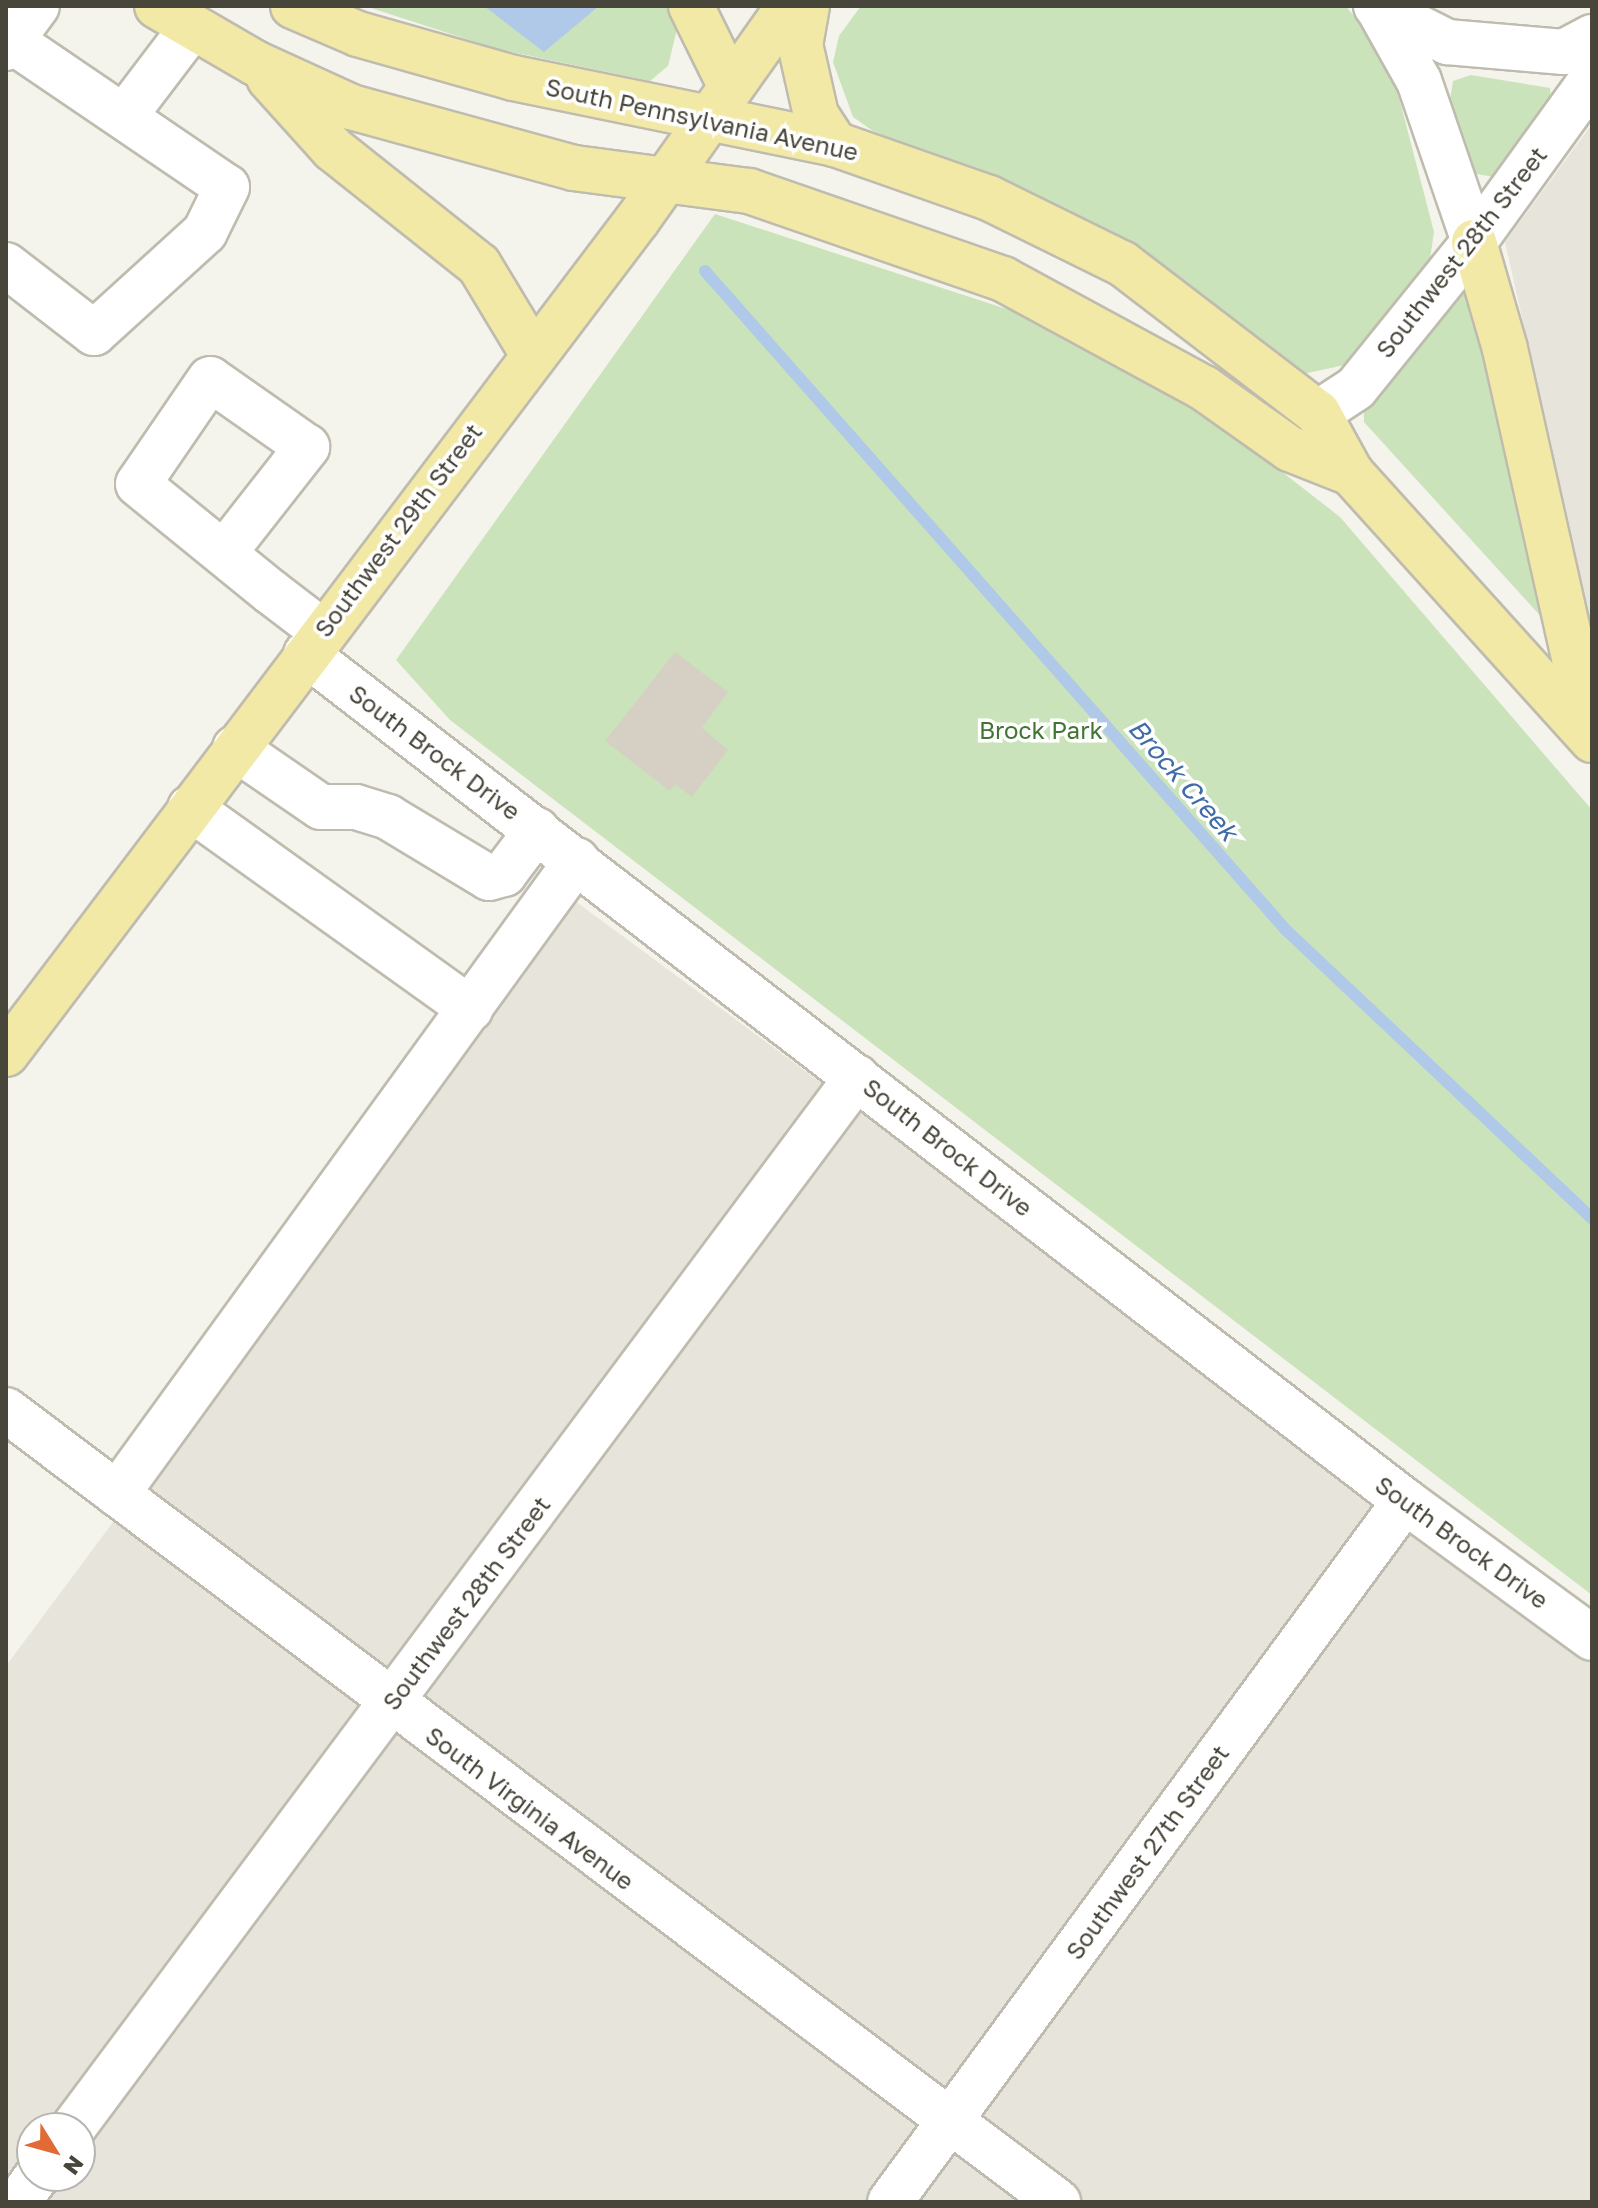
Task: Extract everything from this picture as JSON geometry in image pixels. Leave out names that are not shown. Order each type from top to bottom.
[{"type":"main road","name":"South Pennsylvania Avenue","points":[[293,6],[425,55],[718,100],[989,198],[1123,264],[1318,413],[1351,473],[1592,739]]},
{"type":"main road","points":[[691,6],[718,100]]},
{"type":"main road","name":"Southwest 29th Street","points":[[6,1054],[532,353],[638,219],[718,100],[789,6]]},
{"type":"main road","points":[[807,6],[800,44],[816,115],[835,144]]},
{"type":"main road","name":"South Pennsylvania Avenue","points":[[174,16],[255,63],[351,107],[411,126],[574,168],[749,191],[1003,279],[1204,388],[1290,449],[1351,473]]},
{"type":"main road","points":[[255,63],[333,149],[479,265],[532,353]]},
{"type":"main road","points":[[1474,242],[1505,349],[1592,739]]},
{"type":"street","points":[[6,265],[94,333],[205,232],[227,187],[126,114],[8,42],[37,6]]},
{"type":"street","points":[[1377,7],[1447,42],[1564,52],[1592,37]]},
{"type":"street","points":[[1377,7],[1419,81],[1474,242]]},
{"type":"street","points":[[126,114],[174,16]]},
{"type":"street","name":"Southwest 28th Street","points":[[1318,413],[1356,388],[1474,242],[1592,79]]},
{"type":"street","name":"South Brock Drive","points":[[224,553],[314,642],[537,830],[1405,1501],[1592,1638]]},
{"type":"street","points":[[235,748],[321,807],[356,807],[388,817],[489,878],[504,874],[537,830]]},
{"type":"street","points":[[190,808],[471,1009]]},
{"type":"street","points":[[117,1494],[577,860]]},
{"type":"street","name":"Southwest 28th Street","points":[[85,2112],[857,1077]]},
{"type":"street","name":"South Virginia Avenue","points":[[6,1410],[948,2123],[1058,2202]]},
{"type":"street","name":"Southwest 27th Street","points":[[890,2202],[1405,1501]]},
{"type":"shaded area","points":[[1592,124],[1592,630],[1505,242]]},
{"type":"shaded area","points":[[575,901],[1592,1651],[1592,2202],[6,2202],[6,1666]]},
{"type":"green space","points":[[365,6],[670,6],[679,21],[668,66],[650,81],[497,49]]},
{"type":"green space","points":[[861,6],[1346,6],[1390,63],[1434,232],[1430,259],[1349,364],[1303,374],[1095,223],[873,131],[853,117],[833,62],[839,36]]},
{"type":"green space","points":[[1471,75],[1550,88],[1551,104],[1494,177],[1471,173],[1450,100],[1453,81]]},
{"type":"green space","name":"Brock Park","points":[[715,214],[1040,320],[1222,425],[1340,517],[1592,810],[1592,1595],[450,720],[396,660]]},
{"type":"green space","points":[[1463,272],[1556,633],[1364,422],[1364,403]]},
{"type":"water","points":[[484,6],[599,6],[544,52]]},
{"type":"building","points":[[675,652],[728,692],[702,728],[728,750],[692,797],[675,784],[670,791],[605,741]]},
{"type":"waterway","name":"Brock Creek","points":[[705,271],[1286,930],[1592,1218]]}]
